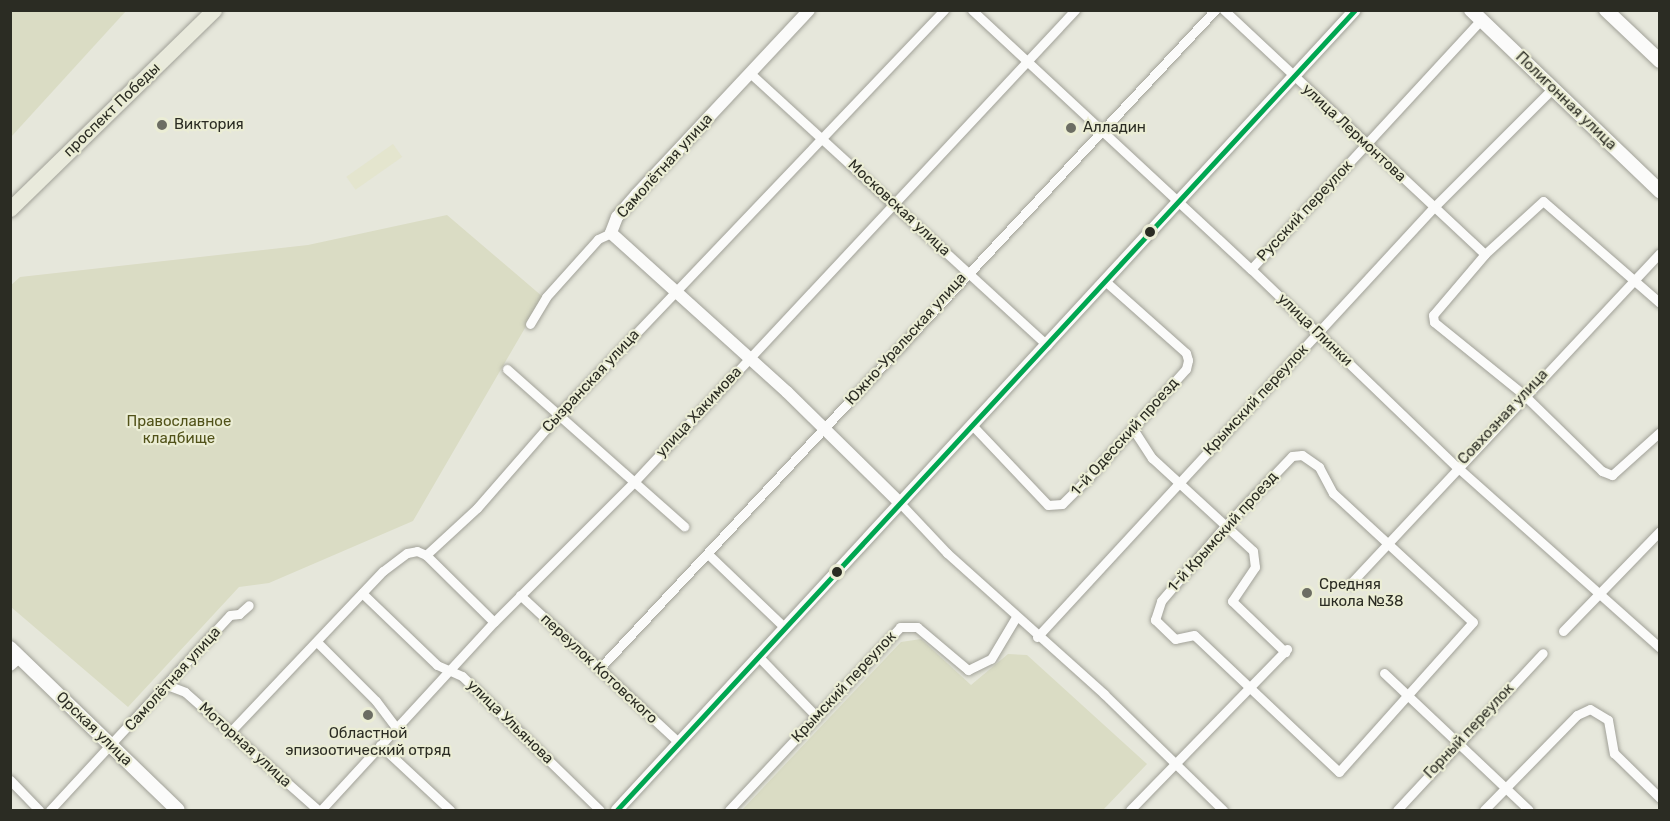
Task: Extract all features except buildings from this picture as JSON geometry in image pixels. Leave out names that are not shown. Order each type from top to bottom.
[{"type":"main road","name":"проспект Победы","points":[[10,209],[214,10]]},
{"type":"main road","points":[[1611,12],[1659,61]]},
{"type":"main road","name":"Полигонная улица","points":[[1476,15],[1659,191]]},
{"type":"main road","name":"Орская улица","points":[[14,657],[178,810]]},
{"type":"street","name":"Самолётная улица","points":[[530,324],[546,297],[598,239],[611,233],[623,210],[809,10]]},
{"type":"street","name":"Сызранская улица","points":[[426,555],[477,508],[560,413],[944,10]]},
{"type":"street","name":"улица Глинки","points":[[972,10],[1179,201],[1456,466],[1659,648]]},
{"type":"street","name":"улица Хакимова","points":[[320,810],[494,622],[635,481],[1075,10]]},
{"type":"street","name":"Южно-Уральская улица","points":[[599,669],[709,555],[968,272],[1103,132],[1215,10]]},
{"type":"street","name":"улица Лермонтова","points":[[1224,10],[1485,254]]},
{"type":"street","points":[[617,810],[1355,10]]},
{"type":"street","name":"Русский переулок","points":[[1251,269],[1366,145],[1476,15]]},
{"type":"street","name":"Московская улица","points":[[750,73],[1047,345]]},
{"type":"street","name":"Крымский переулок","points":[[1037,637],[1434,207],[1552,88]]},
{"type":"street","points":[[1659,303],[1631,281],[1543,201],[1485,254],[1436,308],[1434,322],[1524,395],[1602,471],[1612,475],[1659,432]]},
{"type":"street","points":[[611,233],[748,360],[787,392],[823,430],[899,502],[947,553],[1037,637],[1104,694],[1122,716],[1223,810]]},
{"type":"street","name":"Совхозная улица","points":[[1350,584],[1456,466],[1659,253]]},
{"type":"street","name":"1-й Одесский проезд","points":[[972,425],[1048,505],[1067,501],[1186,369],[1188,360],[1186,353],[1106,282]]},
{"type":"street","points":[[507,369],[560,413],[684,526]]},
{"type":"street","points":[[1130,810],[1287,650],[1232,601],[1255,567],[1253,551],[1152,458],[1132,429]]},
{"type":"street","name":"1-й Крымский проезд","points":[[1252,687],[1194,635],[1176,639],[1155,620],[1161,601],[1226,525],[1292,456],[1302,455],[1312,459],[1327,486],[1387,543]]},
{"type":"street","points":[[1563,631],[1659,531]]},
{"type":"street","points":[[1252,687],[1339,772],[1410,697],[1473,622],[1387,543]]},
{"type":"street","points":[[231,732],[362,593],[406,554],[417,551],[426,555],[494,622]]},
{"type":"street","points":[[709,555],[784,627]]},
{"type":"street","name":"улица Ульянова","points":[[362,593],[437,665],[462,676],[600,810]]},
{"type":"street","name":"переулок Котовского","points":[[520,595],[678,742]]},
{"type":"street","name":"Самолётная улица","points":[[50,810],[112,747],[230,615],[239,614],[249,605]]},
{"type":"street","name":"Крымский переулок","points":[[729,810],[900,627],[917,627],[968,670],[990,659],[1016,617]]},
{"type":"street","points":[[317,642],[376,701],[396,728]]},
{"type":"street","name":"Горный переулок","points":[[1397,810],[1543,653]]},
{"type":"street","points":[[757,656],[817,717]]},
{"type":"street","points":[[1384,673],[1529,810]]},
{"type":"street","name":"Моторная улица","points":[[167,685],[185,692],[320,810]]},
{"type":"street","points":[[1484,810],[1577,715],[1590,709],[1608,720],[1614,753],[1659,798]]},
{"type":"street","points":[[380,745],[450,810]]},
{"type":"street","points":[[10,780],[39,810]]},
{"type":"shaded area","points":[[393,144],[402,157],[355,190],[346,177]]},
{"type":"green space","points":[[10,11],[126,11],[11,137]]},
{"type":"green space","name":"Православное кладбище","points":[[447,215],[543,297],[413,521],[269,583],[239,587],[128,707],[11,607],[10,286],[20,277],[308,245]]},
{"type":"green space","points":[[921,639],[971,685],[1008,654],[1027,655],[1147,764],[1103,810],[742,810],[901,642]]},
{"type":"transit line","points":[[617,810],[1355,10]]},
{"type":"place","name":"Виктория","points":[[162,125]]},
{"type":"place","name":"Алладин","points":[[1071,128]]},
{"type":"place","name":"Средняя школа №38","points":[[1307,593]]},
{"type":"place","name":"Областной эпизоотический отряд","points":[[368,715]]}]
